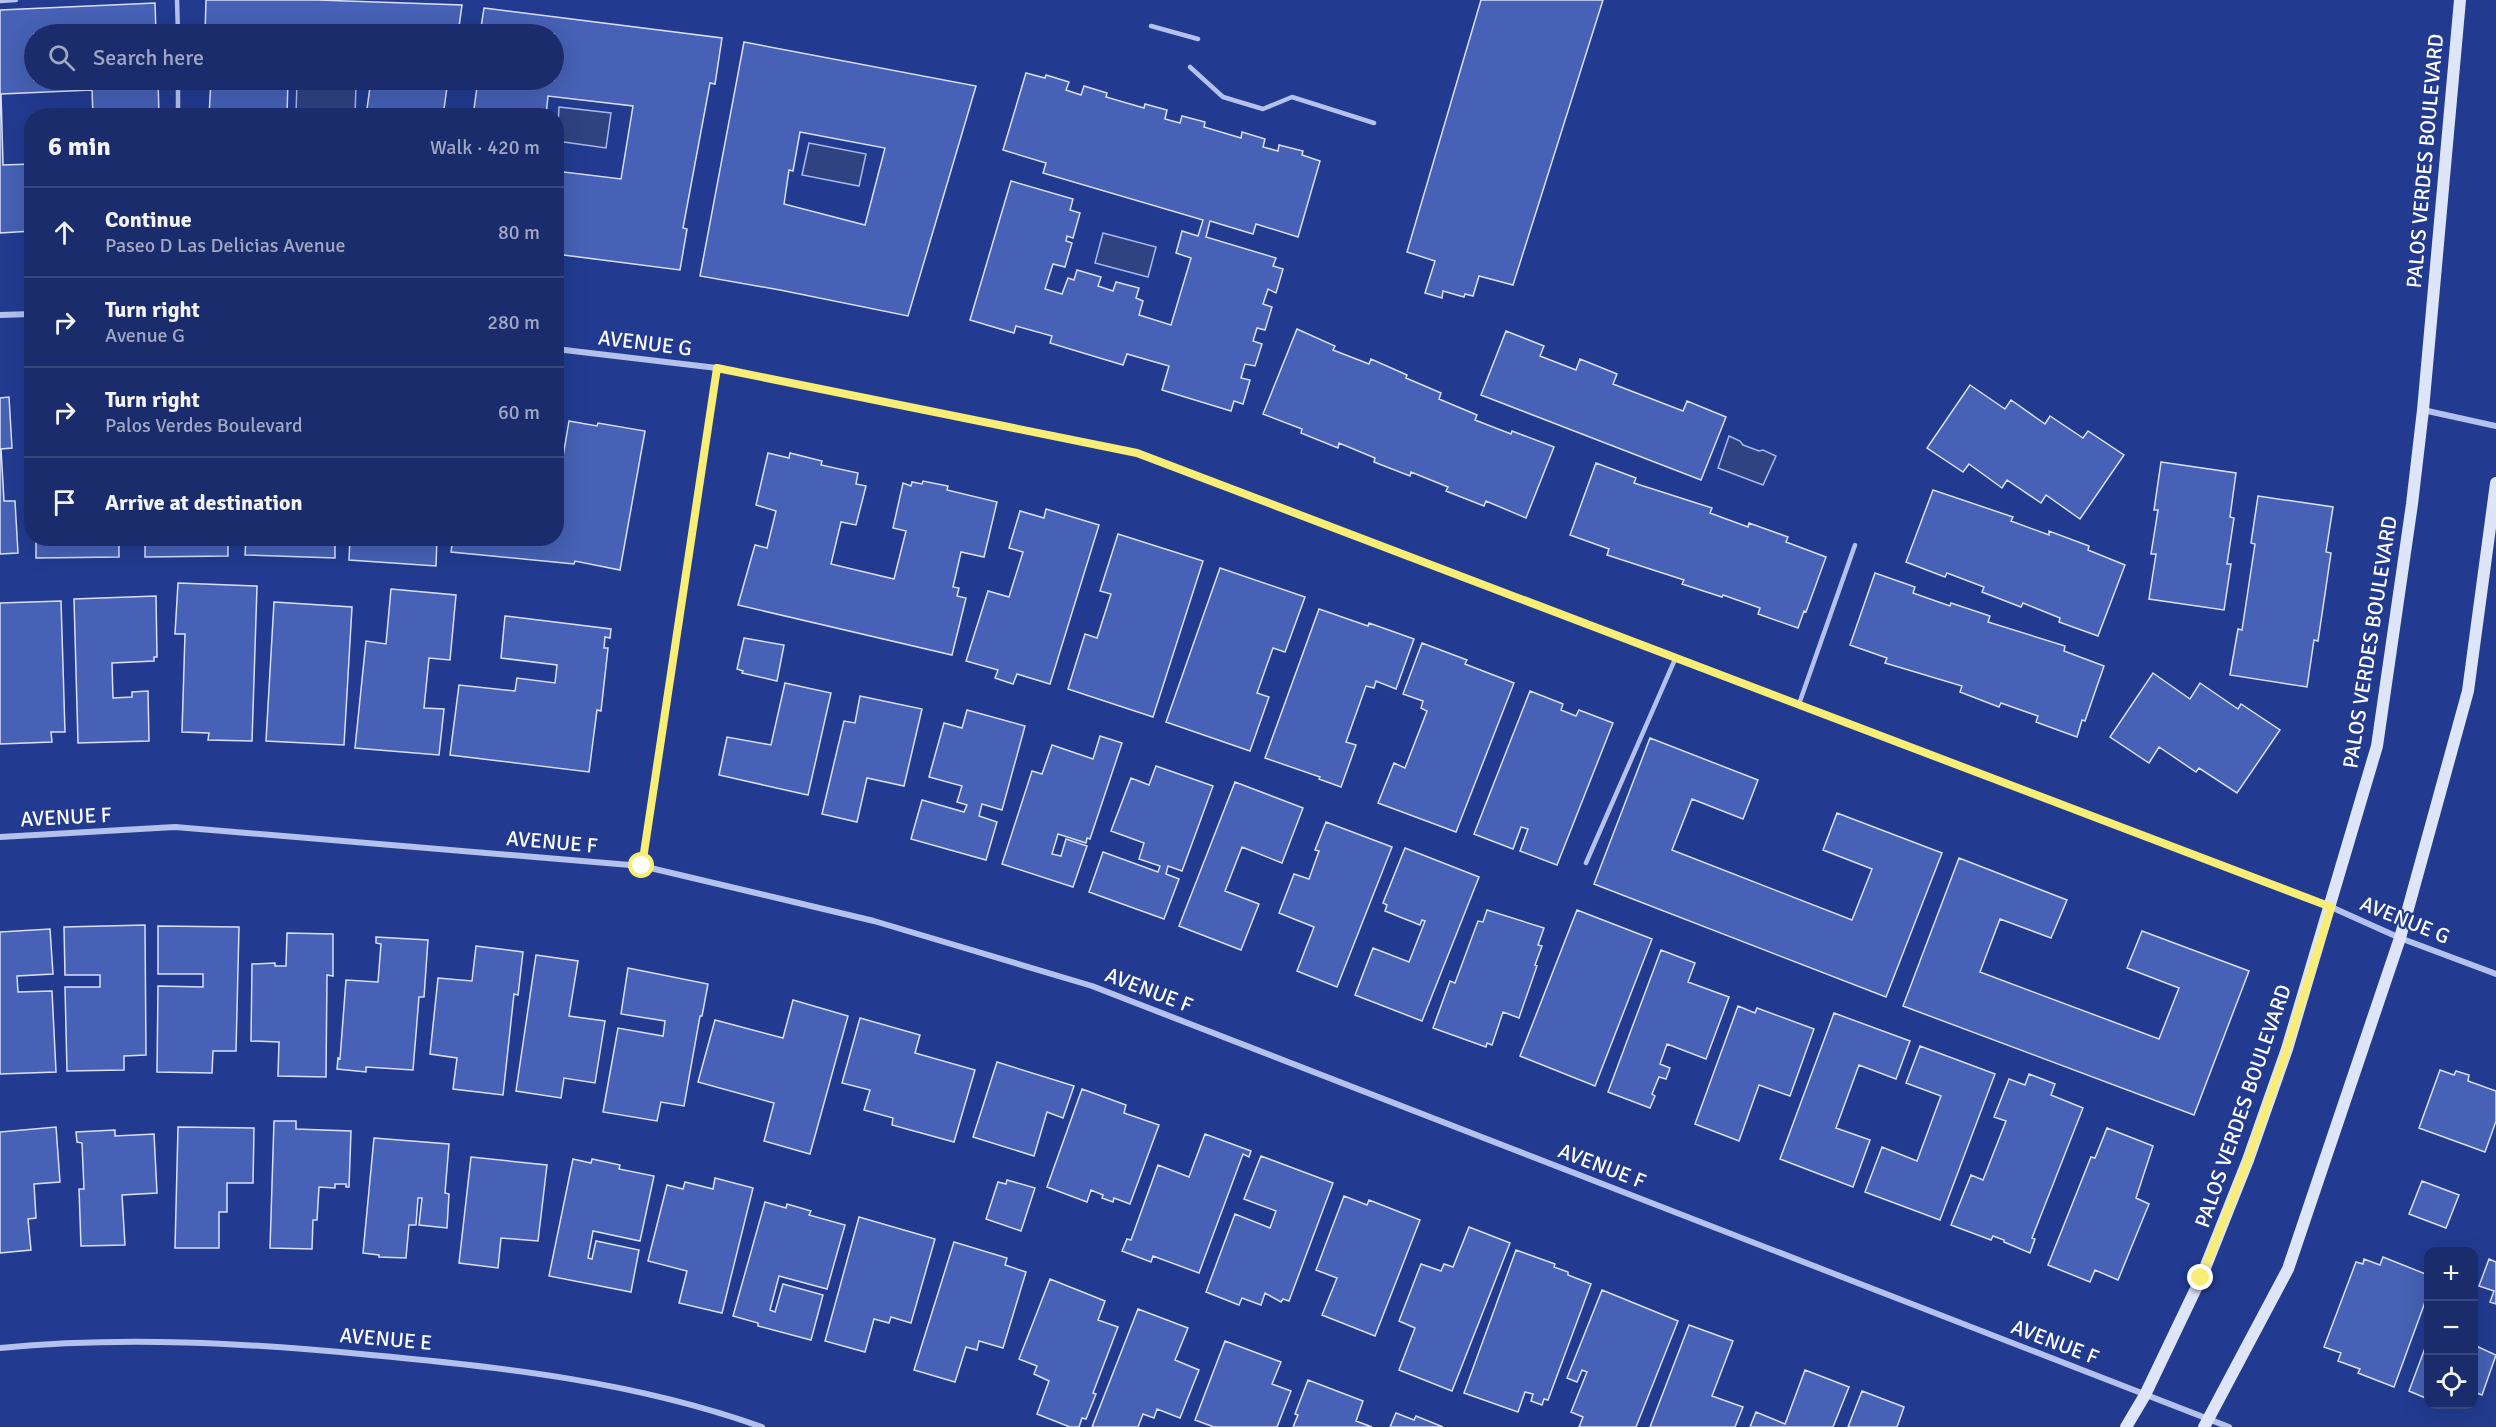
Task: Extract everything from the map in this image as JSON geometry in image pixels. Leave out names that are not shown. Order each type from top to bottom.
[{"type":"main road","name":"PALOS VERDES BOULEVARD","points":[[2126,1427],[2145,1395],[2201,1278],[2248,1160],[2287,1049],[2378,746],[2423,410],[2460,0]]},
{"type":"main road","points":[[2206,1423],[2288,1269],[2400,938],[2468,691],[2496,483]]},
{"type":"street","points":[[0,315],[24,314]]},
{"type":"street","name":"AVENUE G","points":[[564,350],[717,368],[1137,453],[2331,907],[2400,938],[2496,974]]},
{"type":"street","points":[[642,866],[717,368]]},
{"type":"street","points":[[2423,410],[2496,426]]},
{"type":"street","name":"AVENUE F","points":[[0,837],[175,827],[642,866],[874,921],[1092,986],[2145,1395],[2206,1423],[2229,1427]]},
{"type":"street","name":"AVENUE E","points":[[0,1348],[54,1342],[253,1344],[453,1362],[576,1378],[717,1411],[762,1427]]},
{"type":"lane","points":[[0,1],[16,0]]},
{"type":"lane","points":[[177,0],[178,24]]},
{"type":"lane","points":[[1151,26],[1198,39]]},
{"type":"lane","points":[[1190,67],[1223,97],[1263,109],[1292,97],[1374,123]]},
{"type":"lane","points":[[178,90],[178,108]]},
{"type":"lane","points":[[1799,704],[1855,545]]},
{"type":"lane","points":[[1586,863],[1676,657]]},
{"type":"water","points":[[297,90],[356,90],[355,108],[296,108]]},
{"type":"water","points":[[559,107],[611,113],[606,148],[564,142],[564,108]]},
{"type":"water","points":[[809,143],[866,154],[859,186],[802,175]]},
{"type":"water","points":[[1103,233],[1156,247],[1148,277],[1095,263]]},
{"type":"water","points":[[1729,436],[1743,445],[1776,456],[1763,485],[1718,468]]},
{"type":"building","points":[[206,0],[318,0],[462,5],[459,24],[205,24]]},
{"type":"building","points":[[1481,0],[1603,0],[1513,285],[1479,276],[1473,296],[1465,294],[1464,297],[1443,291],[1442,298],[1425,293],[1435,261],[1407,252]]},
{"type":"building","points":[[155,3],[156,24],[24,24],[24,90],[92,90],[1,94],[3,165],[24,164],[24,232],[0,233],[0,10]]},
{"type":"building","points":[[484,8],[722,38],[715,84],[710,83],[683,228],[687,229],[680,270],[564,255],[564,172],[621,179],[633,106],[548,96],[547,108],[474,108],[477,90],[564,90],[564,24],[482,24]]},
{"type":"building","points":[[744,42],[976,86],[908,316],[700,276]],"holes":[[[800,132],[885,148],[865,225],[784,204],[789,170],[793,171]]]},
{"type":"building","points":[[1026,73],[1045,78],[1046,75],[1069,82],[1066,90],[1081,95],[1084,86],[1107,93],[1106,97],[1144,108],[1145,104],[1167,110],[1165,119],[1180,123],[1182,116],[1205,122],[1204,127],[1241,138],[1242,132],[1265,139],[1263,147],[1278,151],[1279,145],[1303,151],[1302,155],[1320,161],[1298,237],[1256,224],[1253,234],[1210,221],[1206,237],[1276,258],[1273,266],[1283,269],[1276,293],[1268,289],[1263,304],[1272,307],[1265,330],[1257,328],[1253,341],[1262,344],[1255,366],[1245,364],[1241,378],[1250,380],[1243,404],[1234,401],[1231,411],[1162,390],[1169,366],[1127,354],[1123,365],[1050,343],[1052,336],[1016,326],[1014,333],[970,320],[1011,181],[1073,199],[1070,210],[1080,213],[1073,238],[1067,236],[1066,241],[1072,243],[1065,267],[1053,264],[1045,289],[1062,294],[1068,278],[1074,280],[1077,270],[1101,277],[1098,286],[1113,291],[1116,282],[1139,288],[1136,298],[1143,301],[1139,315],[1171,325],[1191,258],[1176,253],[1182,231],[1198,236],[1203,220],[1043,173],[1046,163],[1003,150]]},
{"type":"building","points":[[92,90],[158,90],[159,108],[93,108]]},
{"type":"building","points":[[210,90],[288,90],[287,108],[209,108]]},
{"type":"building","points":[[370,90],[447,90],[444,108],[367,108]]},
{"type":"building","points":[[1297,329],[1335,346],[1333,350],[1369,364],[1371,359],[1407,375],[1406,378],[1441,393],[1439,399],[1477,415],[1475,420],[1554,447],[1526,518],[1486,501],[1484,506],[1446,491],[1448,487],[1411,472],[1410,476],[1374,462],[1375,458],[1339,443],[1338,448],[1301,433],[1302,429],[1263,414]]},
{"type":"building","points":[[1506,331],[1544,346],[1540,356],[1576,370],[1580,359],[1617,374],[1613,384],[1683,411],[1687,401],[1726,417],[1701,480],[1481,395]]},
{"type":"building","points":[[1970,385],[2005,409],[2011,400],[2045,424],[2050,416],[2083,438],[2088,431],[2124,455],[2080,519],[2046,495],[2041,503],[2007,480],[2002,488],[1969,464],[1963,472],[1927,448]]},
{"type":"building","points":[[9,397],[12,448],[1,449],[4,501],[15,501],[18,553],[0,554],[0,398]]},
{"type":"building","points":[[569,421],[597,426],[598,423],[645,431],[620,570],[575,561],[574,564],[451,552],[452,546],[564,546],[564,451]]},
{"type":"building","points":[[768,453],[789,458],[790,453],[822,461],[821,465],[858,473],[856,484],[866,486],[856,525],[841,522],[831,564],[894,579],[906,531],[893,528],[903,483],[911,486],[912,482],[922,484],[923,481],[948,486],[947,490],[997,502],[984,557],[961,552],[953,587],[959,588],[957,596],[966,598],[952,655],[738,605],[755,545],[767,548],[776,511],[756,505]]},
{"type":"building","points":[[2161,462],[2236,473],[2230,517],[2234,518],[2227,564],[2231,564],[2224,610],[2149,599],[2156,554],[2151,554],[2158,510],[2154,510]]},
{"type":"building","points":[[1596,463],[1636,478],[1634,483],[1712,508],[1710,513],[1748,527],[1749,523],[1788,537],[1786,542],[1826,557],[1798,628],[1758,614],[1760,608],[1682,584],[1684,580],[1607,555],[1609,549],[1570,535]]},
{"type":"building","points":[[1933,490],[2013,517],[2011,521],[2049,535],[2049,531],[2089,546],[2088,550],[2125,565],[2098,636],[2059,622],[2060,618],[2023,603],[2021,607],[1982,592],[1984,587],[1947,573],[1945,577],[1906,562]]},
{"type":"building","points":[[2258,496],[2333,507],[2326,552],[2331,553],[2318,641],[2314,640],[2307,687],[2230,675],[2238,629],[2242,630],[2255,544],[2251,543]]},
{"type":"building","points":[[1046,509],[1099,525],[1050,684],[1017,674],[1013,684],[995,678],[998,670],[966,661],[988,591],[1009,597],[1023,552],[1009,548],[1020,511],[1044,518]]},
{"type":"building","points":[[1118,534],[1203,561],[1153,717],[1068,689],[1085,634],[1097,638],[1111,594],[1100,591]]},
{"type":"building","points":[[36,546],[119,546],[119,557],[36,558]]},
{"type":"building","points":[[145,546],[228,546],[228,556],[145,557]]},
{"type":"building","points":[[246,546],[335,546],[335,558],[245,555]]},
{"type":"building","points":[[350,546],[437,546],[436,566],[349,560]]},
{"type":"building","points":[[1220,568],[1305,597],[1285,652],[1273,648],[1257,693],[1269,697],[1250,751],[1166,722]]},
{"type":"building","points":[[1875,573],[1915,587],[1913,593],[1950,606],[1951,603],[1990,616],[1988,622],[2065,646],[2064,651],[2104,666],[2077,737],[2036,722],[2038,716],[2001,703],[1999,707],[1960,692],[1962,686],[1885,663],[1887,658],[1850,645]]},
{"type":"building","points":[[178,583],[257,586],[252,741],[208,740],[209,733],[182,732],[185,634],[175,634]]},
{"type":"building","points":[[391,589],[456,595],[450,660],[429,658],[424,708],[444,709],[439,755],[355,748],[366,641],[386,644]]},
{"type":"building","points":[[156,596],[157,657],[154,657],[154,661],[112,663],[113,698],[132,697],[132,692],[148,691],[149,741],[78,743],[74,599]]},
{"type":"building","points":[[61,601],[65,732],[51,732],[52,742],[0,744],[0,603]]},
{"type":"building","points":[[274,602],[352,607],[344,745],[266,741]]},
{"type":"building","points":[[1319,609],[1414,639],[1396,689],[1376,681],[1374,688],[1366,686],[1346,742],[1356,745],[1341,787],[1319,779],[1320,777],[1265,758]]},
{"type":"building","points":[[505,616],[611,629],[610,638],[605,637],[604,648],[608,648],[601,711],[597,710],[589,772],[450,755],[459,685],[515,691],[517,678],[555,683],[557,665],[501,658]]},
{"type":"building","points":[[744,638],[784,645],[777,681],[742,673],[743,671],[737,669]]},
{"type":"building","points":[[1422,643],[1467,660],[1465,664],[1514,683],[1456,832],[1378,803],[1394,763],[1405,768],[1427,711],[1421,708],[1423,701],[1403,694]]},
{"type":"building","points":[[2153,673],[2190,699],[2200,683],[2238,709],[2241,704],[2280,730],[2237,793],[2199,768],[2196,772],[2159,747],[2149,763],[2110,737]]},
{"type":"building","points":[[785,683],[831,693],[808,795],[719,775],[727,737],[771,745]]},
{"type":"building","points":[[1530,691],[1563,704],[1561,710],[1576,716],[1579,710],[1613,723],[1557,865],[1520,851],[1528,829],[1521,827],[1513,849],[1474,834]]},
{"type":"building","points":[[860,696],[922,709],[904,786],[867,778],[857,822],[822,814],[844,721],[855,723]]},
{"type":"building","points":[[967,710],[1025,726],[1002,810],[982,804],[979,816],[997,822],[986,860],[911,839],[922,800],[964,812],[967,805],[957,802],[962,786],[929,777],[944,723],[962,728]]},
{"type":"building","points":[[1100,736],[1122,743],[1090,839],[1087,838],[1086,843],[1058,834],[1052,854],[1061,856],[1066,839],[1087,846],[1073,887],[1002,864],[1032,771],[1042,774],[1052,745],[1093,759]]},
{"type":"building","points":[[1650,738],[1758,780],[1743,819],[1692,799],[1672,850],[1852,920],[1872,869],[1823,850],[1837,813],[1942,853],[1886,997],[1594,884]]},
{"type":"building","points":[[1156,766],[1213,786],[1182,871],[1168,866],[1166,874],[1179,879],[1164,919],[1089,892],[1103,852],[1158,872],[1160,866],[1139,859],[1144,843],[1111,831],[1131,778],[1149,785]]},
{"type":"building","points":[[1235,782],[1303,808],[1282,863],[1242,847],[1225,891],[1259,904],[1241,950],[1179,926]]},
{"type":"building","points":[[1326,822],[1392,847],[1337,987],[1297,971],[1314,927],[1279,913],[1294,874],[1309,879],[1319,851],[1315,850]]},
{"type":"building","points":[[1405,848],[1479,877],[1422,1021],[1355,995],[1373,948],[1409,962],[1425,921],[1422,920],[1420,925],[1385,911],[1387,905],[1383,903]]},
{"type":"building","points":[[1959,858],[2067,900],[2051,938],[2000,919],[1980,972],[2159,1039],[2179,988],[2127,968],[2142,931],[2249,971],[2194,1115],[1903,1006]]},
{"type":"building","points":[[1487,910],[1544,928],[1538,945],[1542,946],[1535,965],[1537,966],[1519,1018],[1503,1012],[1492,1045],[1487,1043],[1486,1047],[1433,1028],[1450,981],[1455,983],[1478,921],[1483,922]]},
{"type":"building","points":[[1577,910],[1652,939],[1595,1086],[1520,1056]]},
{"type":"building","points":[[145,925],[146,1055],[124,1056],[124,1070],[67,1071],[65,987],[100,987],[100,975],[65,975],[64,927]]},
{"type":"building","points":[[158,926],[239,927],[236,1051],[213,1051],[212,1073],[157,1072],[158,986],[203,987],[203,974],[158,974]]},
{"type":"building","points":[[50,929],[53,974],[17,976],[18,992],[52,991],[56,1072],[0,1074],[0,932]]},
{"type":"building","points":[[287,933],[333,934],[333,976],[327,975],[326,1077],[278,1076],[279,1042],[251,1041],[252,964],[275,963],[275,966],[286,966]]},
{"type":"building","points":[[376,937],[428,940],[424,997],[419,997],[413,1070],[366,1067],[366,1072],[337,1069],[338,1058],[340,1059],[346,980],[378,982],[381,944],[376,943]]},
{"type":"building","points":[[476,946],[523,952],[518,995],[514,994],[503,1095],[453,1089],[457,1058],[430,1054],[438,978],[472,981]]},
{"type":"building","points":[[1661,950],[1695,963],[1688,982],[1729,997],[1706,1059],[1667,1044],[1660,1064],[1670,1068],[1666,1079],[1659,1077],[1652,1094],[1655,1096],[1650,1108],[1608,1092]]},
{"type":"building","points":[[536,955],[578,961],[569,1016],[605,1021],[595,1083],[564,1078],[561,1098],[516,1091]]},
{"type":"building","points":[[628,968],[708,984],[684,1106],[661,1102],[657,1121],[603,1112],[618,1028],[663,1036],[665,1021],[621,1014]]},
{"type":"building","points":[[793,1000],[848,1016],[810,1154],[764,1141],[774,1103],[698,1082],[715,1020],[783,1038]]},
{"type":"building","points":[[1738,1006],[1755,1013],[1757,1008],[1814,1029],[1790,1096],[1759,1085],[1739,1141],[1695,1124]]},
{"type":"building","points":[[1834,1013],[1910,1041],[1896,1079],[1859,1065],[1836,1128],[1870,1140],[1853,1187],[1780,1159]]},
{"type":"building","points":[[860,1018],[920,1035],[915,1053],[975,1070],[954,1142],[892,1125],[893,1118],[864,1110],[870,1090],[842,1083]]},
{"type":"building","points":[[1920,1046],[1995,1074],[1940,1220],[1865,1192],[1882,1147],[1917,1161],[1941,1096],[1906,1083]]},
{"type":"building","points":[[997,1062],[1074,1086],[1063,1118],[1047,1112],[1034,1156],[973,1137]]},
{"type":"building","points":[[2440,1070],[2454,1075],[2456,1071],[2469,1075],[2468,1081],[2496,1091],[2496,1121],[2485,1152],[2419,1128]]},
{"type":"building","points":[[2029,1074],[2055,1084],[2051,1095],[2083,1108],[2032,1238],[2035,1239],[2030,1253],[1993,1236],[1991,1240],[1951,1225],[1971,1175],[1983,1180],[2006,1121],[1994,1117],[2009,1079],[2025,1085]]},
{"type":"building","points":[[1082,1089],[1126,1105],[1124,1113],[1159,1125],[1130,1204],[1114,1198],[1113,1202],[1091,1190],[1087,1202],[1047,1187]]},
{"type":"building","points":[[274,1121],[296,1121],[296,1129],[351,1131],[349,1187],[346,1187],[346,1184],[335,1184],[335,1188],[319,1187],[317,1220],[313,1220],[312,1249],[270,1248]]},
{"type":"building","points":[[56,1127],[60,1182],[34,1184],[36,1218],[28,1219],[31,1250],[0,1253],[0,1132]]},
{"type":"building","points":[[178,1127],[254,1128],[253,1183],[227,1183],[227,1212],[219,1212],[219,1248],[175,1248]]},
{"type":"building","points":[[2107,1128],[2153,1146],[2136,1198],[2149,1204],[2118,1280],[2095,1270],[2090,1282],[2048,1265],[2091,1157],[2095,1158]]},
{"type":"building","points":[[115,1130],[115,1136],[154,1134],[157,1193],[122,1195],[125,1245],[81,1246],[79,1189],[84,1189],[82,1143],[77,1142],[76,1132]]},
{"type":"building","points":[[1205,1134],[1251,1151],[1249,1157],[1243,1154],[1199,1273],[1153,1256],[1151,1262],[1122,1251],[1127,1239],[1131,1240],[1158,1165],[1189,1177]]},
{"type":"building","points":[[374,1138],[449,1144],[445,1193],[449,1194],[447,1228],[419,1225],[422,1198],[418,1198],[416,1225],[409,1225],[406,1258],[379,1257],[379,1255],[363,1253]]},
{"type":"building","points":[[1261,1156],[1333,1183],[1289,1301],[1283,1299],[1281,1302],[1265,1293],[1261,1305],[1242,1298],[1239,1305],[1206,1292],[1235,1214],[1270,1228],[1276,1211],[1244,1199]]},
{"type":"building","points":[[471,1157],[547,1165],[538,1241],[501,1238],[498,1268],[459,1263]]},
{"type":"building","points":[[573,1159],[591,1163],[592,1159],[620,1165],[619,1169],[654,1176],[640,1241],[593,1231],[588,1258],[592,1259],[596,1241],[639,1250],[631,1292],[549,1276]]},
{"type":"building","points":[[715,1178],[753,1188],[722,1313],[679,1303],[687,1271],[648,1261],[667,1185],[683,1189],[685,1182],[713,1189]]},
{"type":"building","points":[[1007,1180],[1035,1188],[1021,1231],[986,1219],[998,1182],[1006,1184]]},
{"type":"building","points":[[2422,1181],[2459,1195],[2446,1228],[2409,1214]]},
{"type":"building","points":[[1344,1196],[1367,1205],[1369,1200],[1420,1220],[1375,1336],[1322,1315],[1337,1278],[1316,1270]]},
{"type":"building","points":[[765,1202],[786,1208],[787,1204],[811,1211],[809,1215],[845,1225],[827,1289],[779,1276],[770,1310],[775,1312],[783,1284],[823,1295],[811,1340],[758,1326],[758,1323],[733,1316]]},
{"type":"building","points":[[859,1217],[935,1239],[911,1323],[891,1317],[889,1323],[874,1319],[865,1352],[825,1341]]},
{"type":"building","points":[[1469,1227],[1510,1243],[1452,1391],[1399,1370],[1415,1328],[1399,1321],[1421,1264],[1441,1271],[1444,1264],[1453,1267]]},
{"type":"building","points":[[954,1242],[1007,1258],[1005,1265],[1026,1272],[1003,1348],[979,1341],[977,1350],[966,1347],[955,1382],[914,1370]]},
{"type":"building","points":[[1516,1250],[1555,1264],[1554,1267],[1568,1272],[1568,1275],[1591,1284],[1548,1400],[1544,1399],[1542,1405],[1531,1401],[1533,1394],[1525,1392],[1518,1412],[1464,1393]]},
{"type":"building","points":[[2383,1257],[2424,1273],[2424,1305],[2394,1387],[2358,1373],[2360,1369],[2338,1361],[2341,1353],[2324,1347],[2356,1262],[2363,1264],[2364,1259],[2380,1265]]},
{"type":"building","points":[[2489,1259],[2496,1262],[2496,1304],[2490,1302],[2494,1291],[2479,1286]]},
{"type":"building","points":[[1050,1279],[1105,1301],[1098,1320],[1118,1327],[1093,1393],[1096,1394],[1086,1419],[1082,1418],[1079,1427],[1070,1427],[1037,1414],[1049,1381],[1034,1374],[1037,1366],[1019,1359]]},
{"type":"building","points":[[1602,1290],[1678,1321],[1636,1427],[1579,1427],[1583,1417],[1571,1412],[1587,1372],[1582,1370],[1577,1382],[1567,1378]]},
{"type":"building","points":[[1138,1309],[1188,1328],[1175,1360],[1199,1370],[1180,1418],[1157,1409],[1154,1418],[1143,1414],[1138,1427],[1092,1427]]},
{"type":"building","points":[[1689,1325],[1733,1341],[1712,1396],[1743,1407],[1735,1427],[1650,1427]]},
{"type":"building","points":[[1225,1341],[1281,1362],[1272,1384],[1291,1391],[1277,1427],[1214,1427],[1195,1420]]},
{"type":"building","points":[[2478,1347],[2496,1355],[2482,1395],[2478,1394]]},
{"type":"building","points":[[2424,1351],[2424,1397],[2409,1391]]},
{"type":"building","points":[[1805,1370],[1849,1387],[1833,1427],[1750,1427],[1756,1412],[1785,1424]]},
{"type":"building","points":[[1308,1380],[1363,1401],[1356,1421],[1372,1427],[1293,1427],[1298,1415],[1295,1414]]},
{"type":"building","points":[[1862,1391],[1904,1407],[1897,1427],[1848,1427]]},
{"type":"building","points":[[1396,1413],[1414,1420],[1416,1416],[1443,1427],[1390,1427]]},
{"type":"route","points":[[642,866],[717,368],[1137,453],[2331,907],[2287,1049],[2248,1160],[2201,1278]]}]
